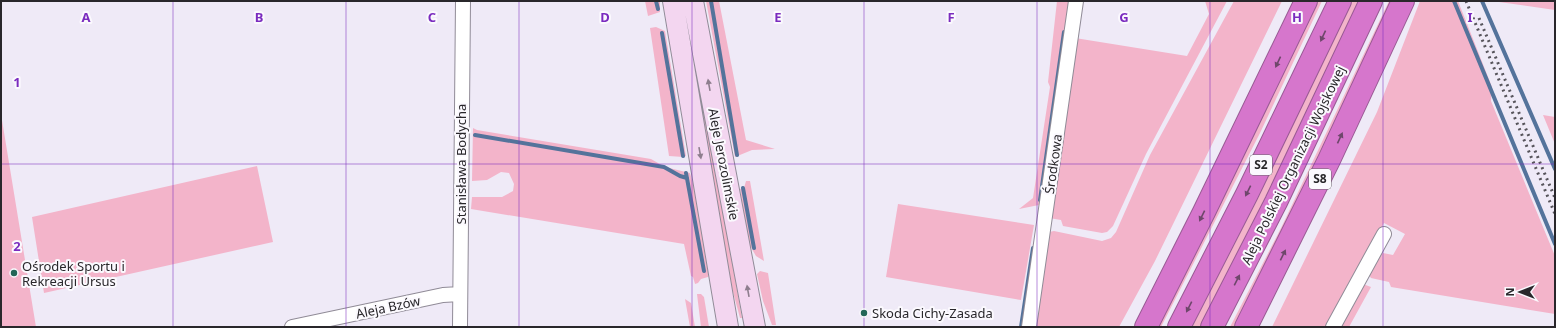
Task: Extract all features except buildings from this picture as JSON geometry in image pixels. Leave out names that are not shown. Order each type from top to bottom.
[{"type":"highway","points":[[1146,327],[1180,262],[1306,1]]},
{"type":"highway","name":"S2","points":[[1179,327],[1247,194],[1340,1]]},
{"type":"highway","name":"Aleja Polskiej Organizacji Wojskowej","points":[[1212,327],[1276,202],[1371,1]]},
{"type":"highway","name":"S8","points":[[1246,327],[1329,160],[1404,1]]},
{"type":"highway","points":[[1138,327],[1180,262]]},
{"type":"main road","name":"Aleje Jerozolimskie","points":[[673,1],[728,327]]},
{"type":"main road","name":"Aleje Jerozolimskie","points":[[693,1],[755,327]]},
{"type":"street","name":"Stanisława Bodycha","points":[[460,327],[463,1]]},
{"type":"street","name":"Środkowa","points":[[1029,327],[1076,1]]},
{"type":"street","points":[[1333,327],[1384,234]]},
{"type":"street","name":"Aleja Bzów","points":[[292,327],[443,295],[460,294]]},
{"type":"shaded area","points":[[645,1],[660,1],[660,12],[648,16]]},
{"type":"shaded area","points":[[680,1],[686,1],[742,318],[740,318],[729,277]]},
{"type":"shaded area","points":[[706,1],[719,1],[746,140],[775,149],[752,150],[735,157]]},
{"type":"shaded area","points":[[1057,1],[1072,1],[1041,198],[1039,205],[1019,209],[1033,198],[1050,87],[1048,82]]},
{"type":"shaded area","points":[[1205,1],[1227,1],[1146,154],[1113,226],[1107,232],[1102,233],[1063,226],[1061,220],[1049,218],[1075,38],[1187,56],[1209,14]]},
{"type":"shaded area","points":[[1234,1],[1282,1],[1155,261],[1119,327],[1033,327],[1049,232],[1054,231],[1102,241],[1111,238],[1116,232],[1150,155]]},
{"type":"shaded area","points":[[1315,1],[1322,1],[1260,133],[1161,327],[1155,327]]},
{"type":"shaded area","points":[[1352,1],[1359,1],[1304,122],[1200,327],[1192,327],[1258,198]]},
{"type":"shaded area","points":[[1389,1],[1395,1],[1238,327],[1230,327],[1281,228]]},
{"type":"shaded area","points":[[1420,1],[1458,1],[1492,87],[1491,101],[1555,256],[1555,314],[1391,287],[1389,282],[1371,278],[1369,275],[1380,255],[1383,253],[1393,255],[1405,234],[1384,223],[1327,327],[1272,327],[1377,112]]},
{"type":"shaded area","points":[[1496,1],[1555,1],[1555,10],[1499,2]]},
{"type":"shaded area","points":[[656,27],[665,31],[686,156],[683,157],[669,156],[650,28]]},
{"type":"shaded area","name":"Ośrodek Sportu i Rekreacji Ursus","points":[[1,114],[36,327],[1,327]]},
{"type":"shaded area","points":[[1543,115],[1555,117],[1555,144]]},
{"type":"shaded area","points":[[473,128],[477,130],[651,159],[665,167],[690,173],[698,202],[710,272],[708,277],[701,279],[695,284],[693,277],[691,276],[684,244],[471,209],[472,197],[502,197],[513,191],[514,184],[509,173],[501,172],[487,180],[472,181]]},
{"type":"shaded area","points":[[257,166],[273,242],[44,293],[32,217]]},
{"type":"shaded area","points":[[746,181],[750,181],[764,261],[756,256],[749,244],[740,189],[744,188]]},
{"type":"shaded area","points":[[898,204],[1034,225],[1021,300],[886,277]]},
{"type":"shaded area","points":[[760,271],[768,273],[776,325],[772,325],[763,301],[757,274]]},
{"type":"shaded area","points":[[1363,284],[1371,287],[1349,327],[1338,327]]},
{"type":"shaded area","points":[[697,294],[701,294],[704,297],[709,327],[701,327]]},
{"type":"shaded area","points":[[685,299],[691,303],[695,327],[690,327]]},
{"type":"waterway","points":[[656,1],[658,9]]},
{"type":"waterway","points":[[711,1],[737,155]]},
{"type":"waterway","points":[[1454,1],[1555,244]]},
{"type":"waterway","points":[[1482,1],[1555,169]]},
{"type":"waterway","points":[[1040,200],[1064,32]]},
{"type":"waterway","points":[[662,33],[683,156]]},
{"type":"waterway","points":[[475,135],[664,167],[680,176],[687,178]]},
{"type":"waterway","points":[[686,173],[704,271]]},
{"type":"waterway","points":[[743,188],[754,248]]},
{"type":"waterway","points":[[1021,327],[1033,248]]},
{"type":"railway","points":[[1466,1],[1555,214]]},
{"type":"railway","points":[[1479,18],[1555,198]]},
{"type":"place","name":"Ośrodek Sportu i Rekreacji Ursus","points":[[14,273]]},
{"type":"place","name":"Skoda Cichy-Zasada","points":[[864,313]]}]
